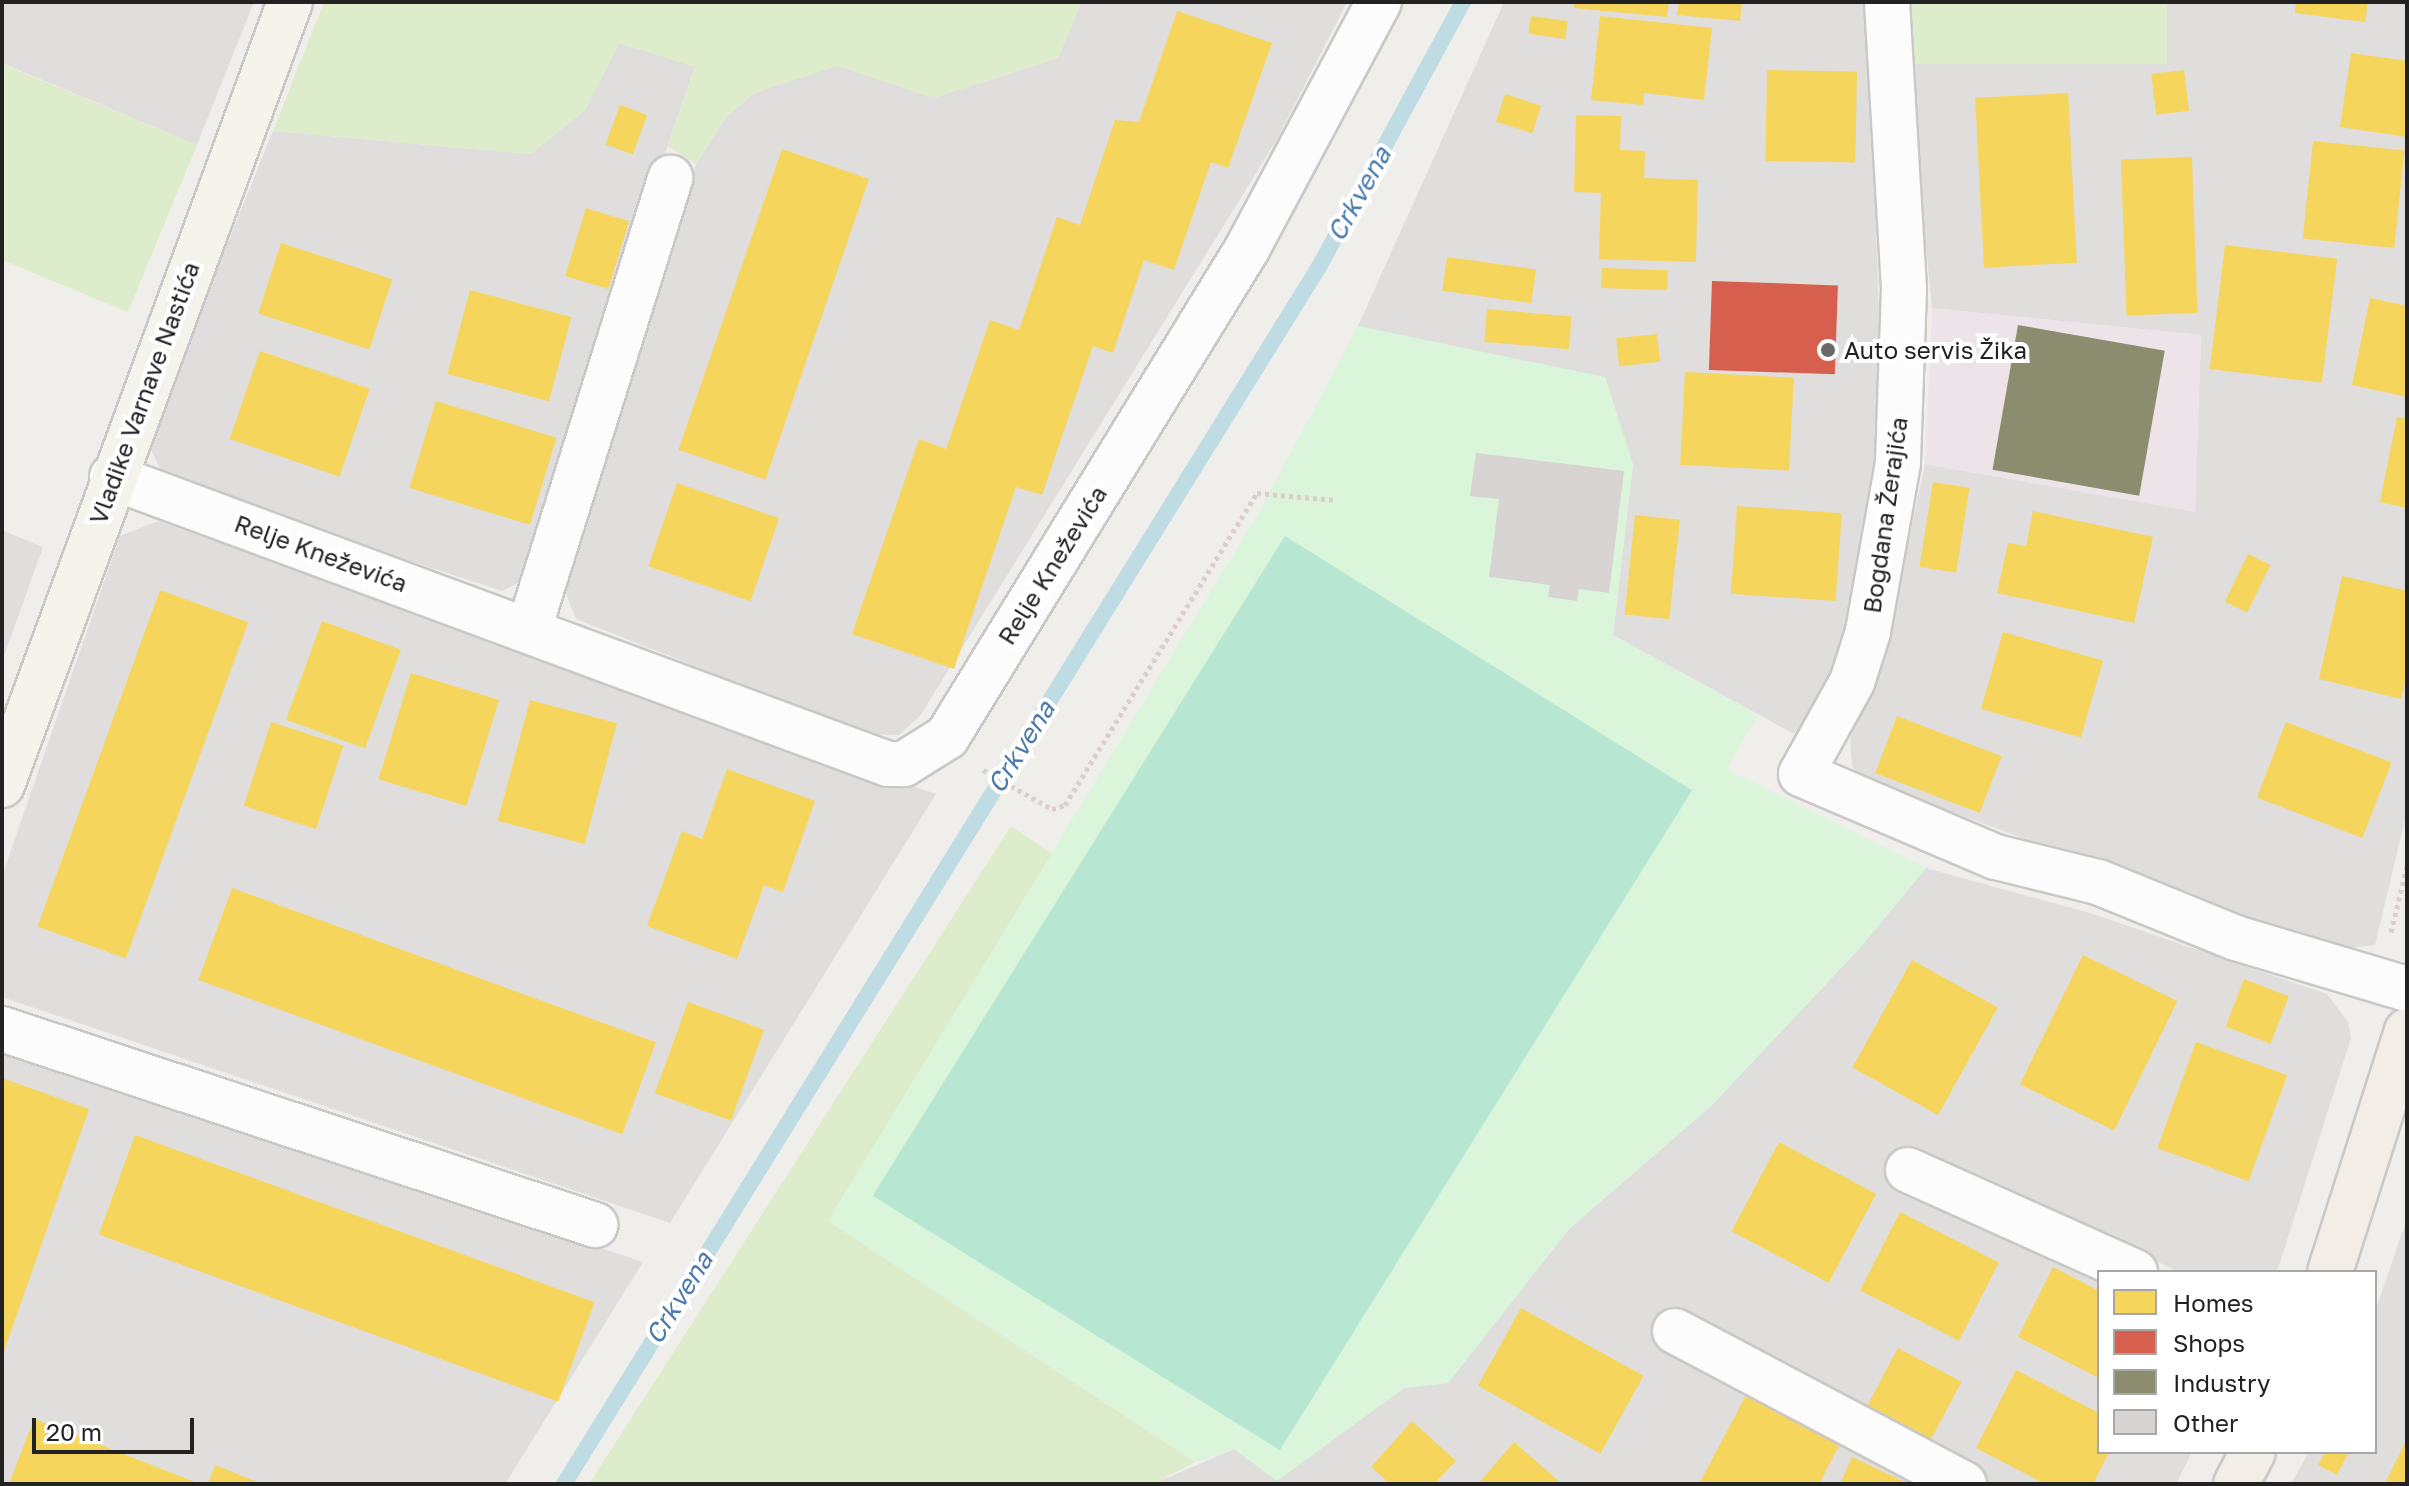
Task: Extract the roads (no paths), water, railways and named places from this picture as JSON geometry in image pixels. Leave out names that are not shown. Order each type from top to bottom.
[{"type":"main road","points":[[2331,1270],[2407,1031]]},
{"type":"main road","points":[[2236,1484],[2252,1454]]},
{"type":"street","name":"Vladike Varnave Nastića","points":[[2,785],[10,739],[290,2]]},
{"type":"street","name":"Relje Kneževića","points":[[112,477],[888,764],[923,757],[947,737],[1247,249],[1379,2]]},
{"type":"street","name":"Bogdana Žerajića","points":[[1887,2],[1904,289],[1898,463],[1868,632],[1852,682],[1801,774],[1996,857],[2098,882],[2236,938],[2407,989]]},
{"type":"street","points":[[529,629],[670,178]]},
{"type":"street","points":[[2,1029],[595,1225]]},
{"type":"street","points":[[1908,1170],[2131,1270]]},
{"type":"street","points":[[1675,1331],[1964,1484]]},
{"type":"waterway","name":"Crkvena","points":[[564,1484],[1319,267],[1463,2]]},
{"type":"place","name":"Auto servis Žika","points":[[1828,350]]}]
